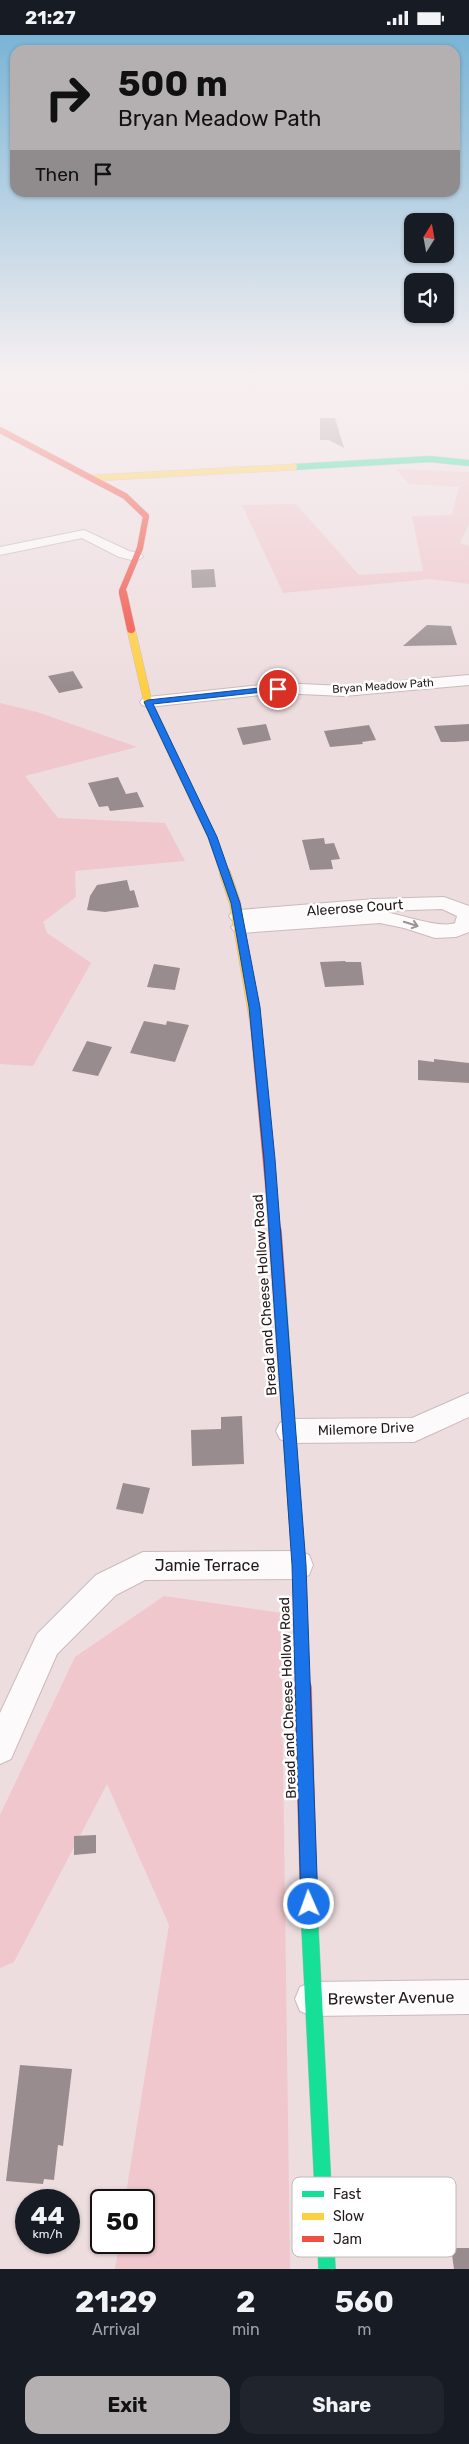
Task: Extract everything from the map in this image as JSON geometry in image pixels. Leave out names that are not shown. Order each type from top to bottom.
[{"type":"main road","name":"Bread and Cheese Hollow Road","points":[[96,479],[125,495],[146,516],[136,557],[122,591],[148,702],[212,837],[240,921],[254,1007],[269,1151],[299,1565],[312,1999],[321,2177]]},
{"type":"street","points":[[0,551],[84,534],[136,557]]},
{"type":"street","name":"Bryan Meadow Path","points":[[148,702],[271,689],[344,691],[469,681]]},
{"type":"street","name":"Aleerose Court","points":[[240,921],[375,905],[444,903],[468,913]]},
{"type":"street","points":[[240,921],[380,917],[407,922],[435,931],[456,931],[463,927],[468,913]]},
{"type":"street","name":"Milemore Drive","points":[[290,1431],[414,1430],[469,1405]]},
{"type":"street","name":"Jamie Terrace","points":[[0,1748],[48,1644],[106,1585],[143,1565],[299,1565]]},
{"type":"street","name":"Brewster Avenue","points":[[312,1999],[469,1997]]},
{"type":"shaded area","points":[[405,479],[469,479],[469,524],[460,543],[469,546],[469,584],[431,579],[283,593],[242,505],[296,504],[359,575],[423,571],[412,516],[452,515],[459,487],[409,484]]},
{"type":"shaded area","points":[[0,703],[37,712],[137,747],[25,776],[58,818],[165,823],[185,861],[75,871],[76,897],[43,922],[47,933],[91,963],[33,1066],[0,1064]]},
{"type":"shaded area","points":[[164,1596],[281,1613],[290,2269],[115,2269],[117,2254],[155,2254],[155,2189],[127,2189],[169,1925],[107,1784],[14,1962],[0,1968],[0,1815],[75,1657]]},
{"type":"building","points":[[214,569],[216,587],[192,588],[191,570]]},
{"type":"building","points":[[427,625],[451,626],[457,645],[403,646]]},
{"type":"building","points":[[73,671],[83,688],[59,693],[48,676]]},
{"type":"building","points":[[266,724],[271,740],[243,745],[237,728]]},
{"type":"building","points":[[469,724],[469,741],[454,742],[441,742],[434,726]]},
{"type":"building","points":[[369,725],[376,740],[362,742],[363,744],[330,747],[324,731]]},
{"type":"building","points":[[118,777],[126,794],[137,792],[144,807],[110,811],[108,806],[99,807],[88,783]]},
{"type":"building","points":[[324,838],[325,844],[334,843],[340,859],[331,860],[333,869],[310,870],[302,840]]},
{"type":"building","points":[[127,880],[130,891],[134,890],[139,907],[105,912],[87,910],[90,896],[97,885]]},
{"type":"building","points":[[320,962],[361,962],[364,985],[325,987]]},
{"type":"building","points":[[154,964],[180,968],[175,990],[147,987]]},
{"type":"building","points":[[144,1021],[166,1025],[167,1021],[189,1025],[175,1062],[130,1053]]},
{"type":"building","points":[[87,1041],[112,1047],[98,1076],[72,1071]]},
{"type":"building","points":[[434,1059],[469,1063],[469,1083],[418,1080],[418,1060],[434,1062]]},
{"type":"building","points":[[242,1416],[244,1464],[192,1466],[191,1430],[221,1429],[221,1417]]},
{"type":"building","points":[[123,1483],[150,1488],[143,1514],[116,1509]]},
{"type":"building","points":[[96,1835],[96,1853],[74,1855],[74,1836]]},
{"type":"building","points":[[20,2065],[72,2069],[63,2146],[58,2145],[54,2180],[44,2179],[43,2184],[6,2181]]},
{"type":"building","points":[[456,2248],[469,2248],[469,2269],[454,2269],[452,2257],[456,2257]]},
{"type":"traffic: fast","points":[[280,1300],[294,1500]]},
{"type":"traffic: fast","points":[[309,1909],[322,2177]]},
{"type":"traffic: fast","points":[[326,2257],[327,2269]]},
{"type":"traffic: slow","points":[[131,629],[148,702],[212,837],[235,903],[256,1026]]},
{"type":"traffic: jam","points":[[93,479],[125,496],[146,516],[140,548],[122,591],[131,629]]},
{"type":"traffic: jam","points":[[256,1026],[270,1160],[280,1300]]},
{"type":"traffic: jam","points":[[294,1500],[299,1565],[309,1909]]},
{"type":"route","points":[[278,689],[148,702],[212,837],[235,903],[239,916],[254,1007],[270,1159],[299,1565],[309,1904]]}]
